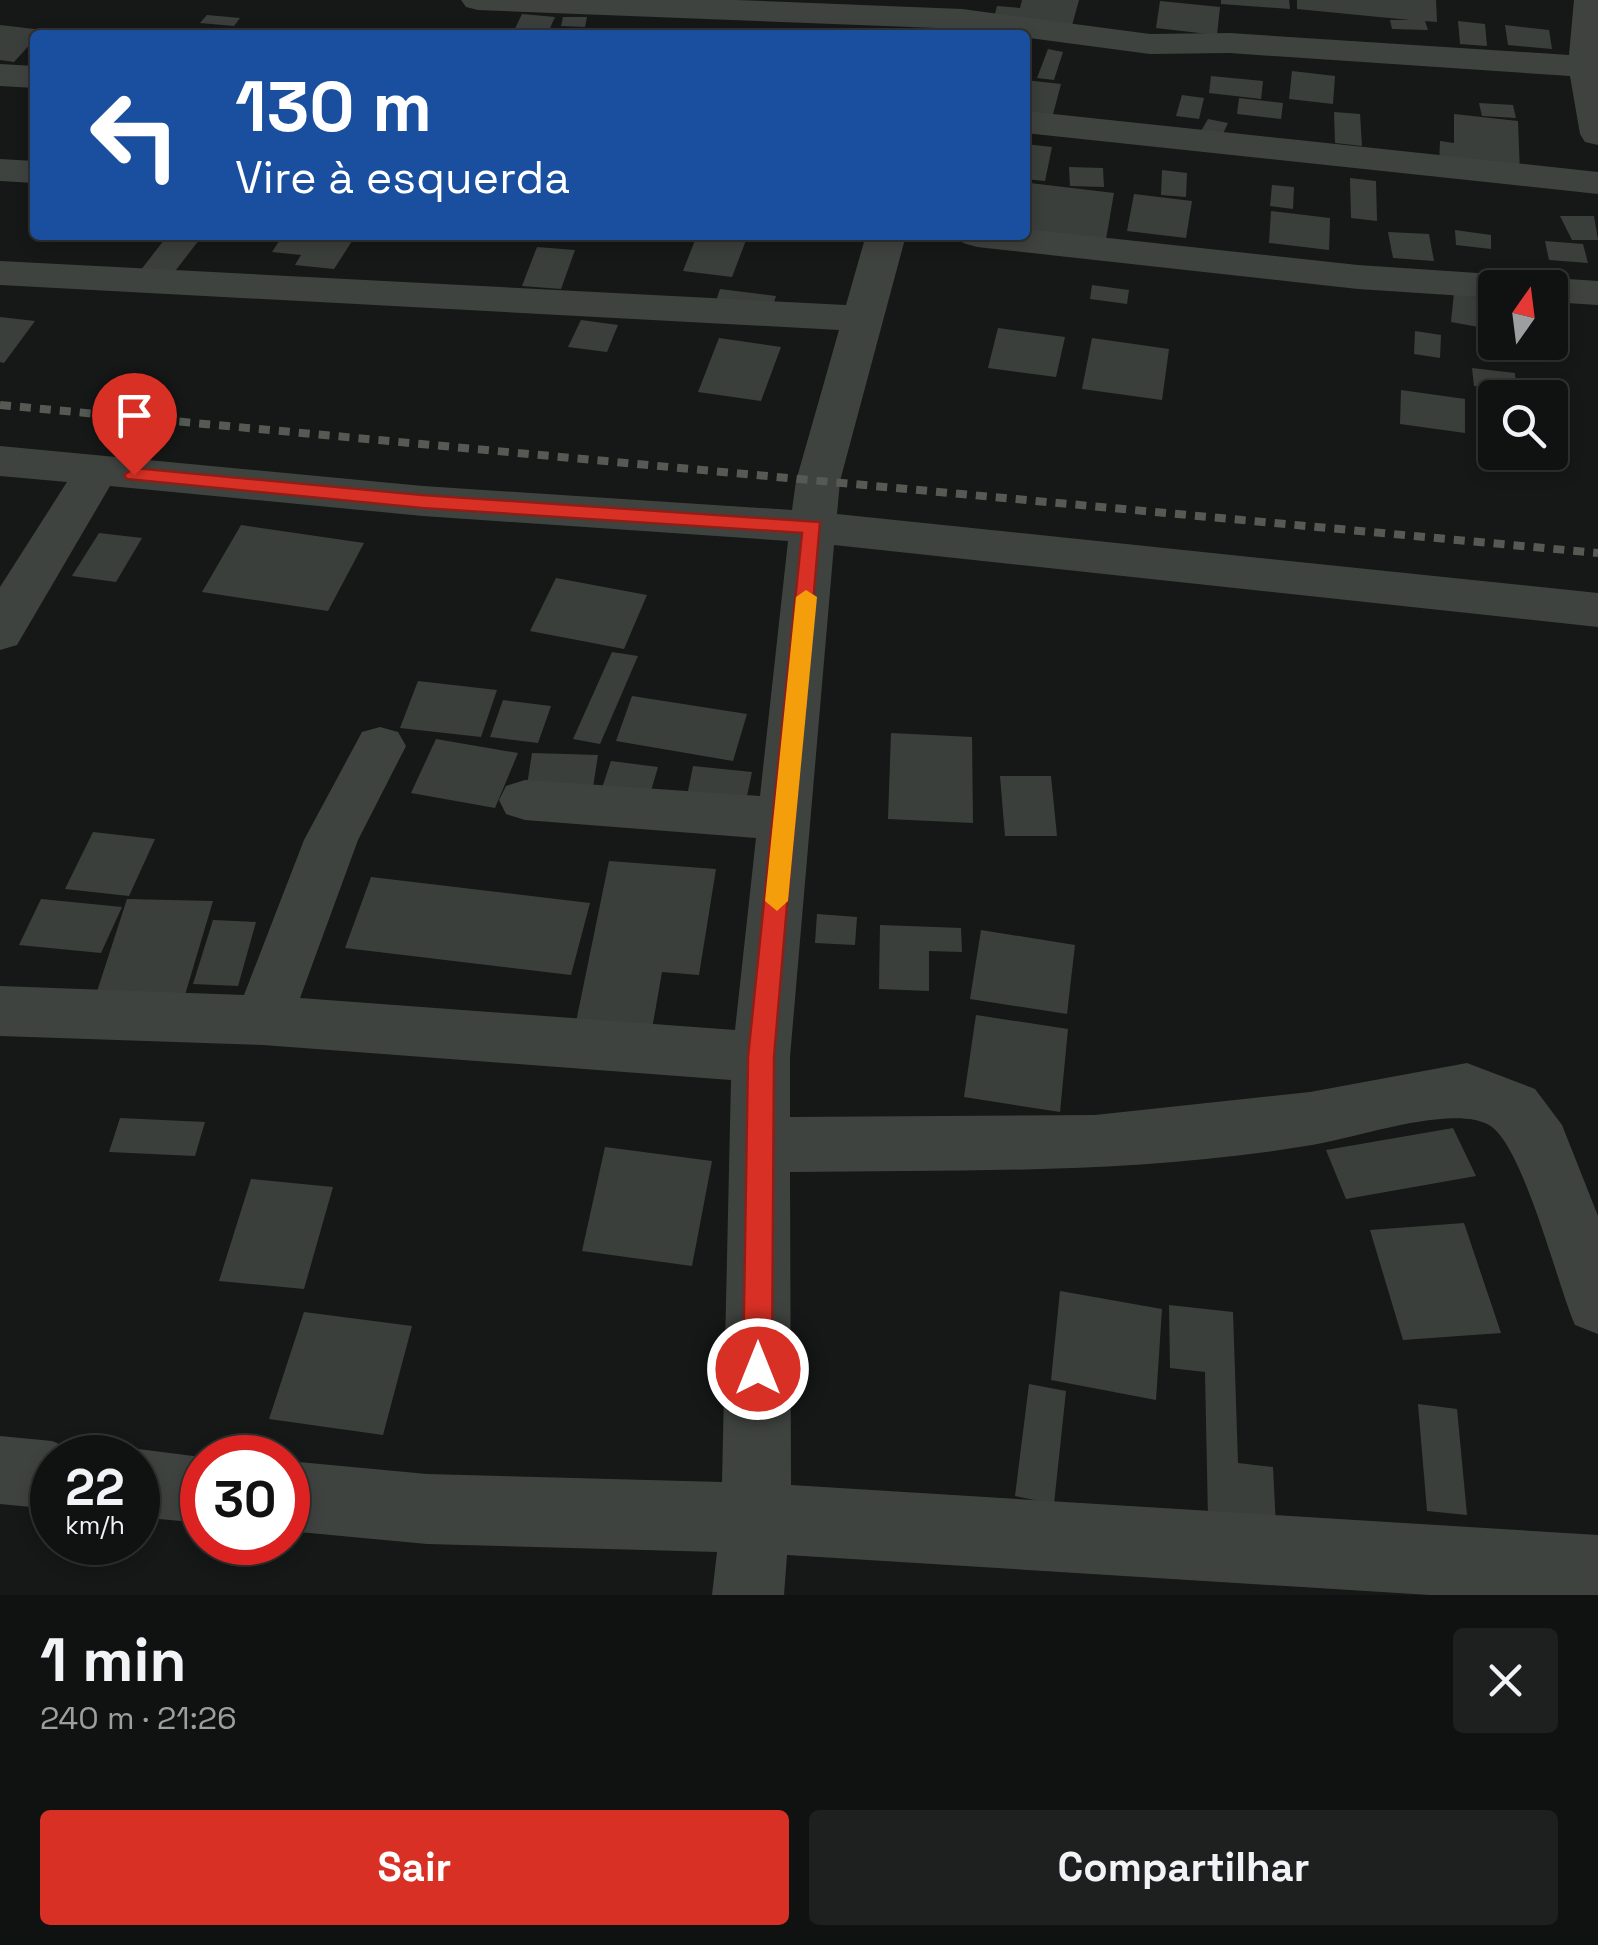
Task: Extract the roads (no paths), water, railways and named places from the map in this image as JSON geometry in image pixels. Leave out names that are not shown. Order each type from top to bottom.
[{"type":"street","points":[[478,0],[962,18],[1150,44],[1230,43],[1464,55],[1592,67]]},
{"type":"street","points":[[1591,0],[1598,134]]},
{"type":"street","points":[[0,75],[30,77]]},
{"type":"street","points":[[1030,123],[1598,183]]},
{"type":"street","points":[[0,170],[30,172]]},
{"type":"street","points":[[748,1595],[756,1518],[761,1057],[813,526],[818,481],[885,240]]},
{"type":"street","points":[[1022,240],[1358,277],[1598,293]]},
{"type":"street","points":[[0,273],[866,319]]},
{"type":"street","points":[[0,460],[422,501],[813,526],[1598,610]]},
{"type":"street","points":[[3,618],[98,472]]},
{"type":"street","points":[[263,1020],[331,840],[380,746]]},
{"type":"street","points":[[525,800],[785,820]]},
{"type":"street","points":[[0,1011],[263,1020],[761,1057]]},
{"type":"street","points":[[760,1146],[1095,1142],[1310,1118],[1467,1089],[1514,1108],[1541,1144],[1598,1303]]},
{"type":"street","points":[[0,1470],[30,1473]]},
{"type":"street","points":[[310,1498],[427,1509],[756,1518],[1598,1570]]},
{"type":"railway","points":[[0,405],[1598,553]]}]
